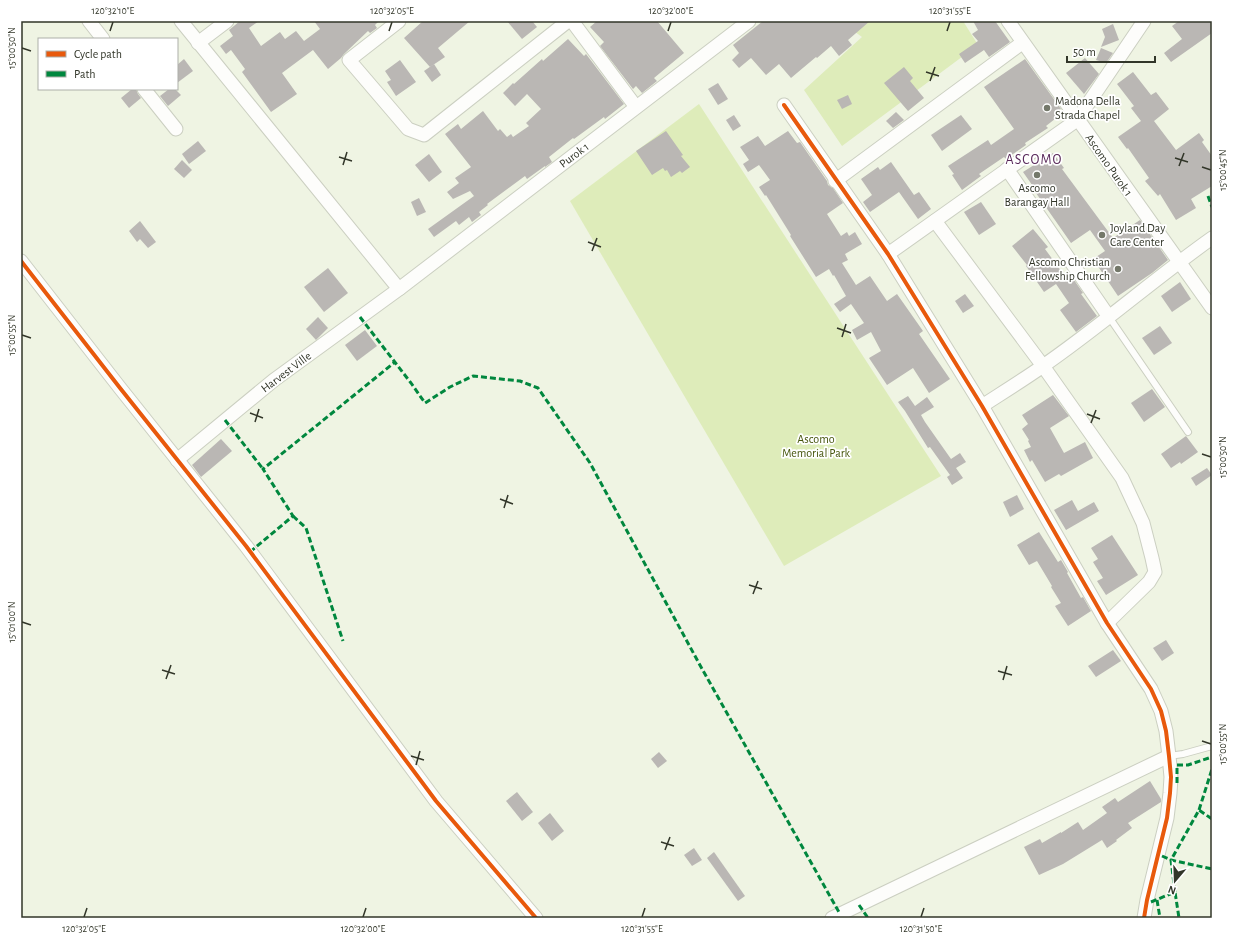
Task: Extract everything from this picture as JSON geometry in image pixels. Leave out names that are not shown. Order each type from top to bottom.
[{"type":"street","points":[[89,21],[102,38]]},
{"type":"street","points":[[181,21],[398,289]]},
{"type":"street","points":[[198,43],[227,21]]},
{"type":"street","points":[[399,21],[349,60],[408,129],[424,135],[568,21]]},
{"type":"street","points":[[572,21],[636,107]]},
{"type":"street","name":"Purok 1","points":[[398,289],[749,21]]},
{"type":"street","name":"Ascomo Purok 1","points":[[1008,21],[1022,43],[1212,308]]},
{"type":"street","points":[[888,254],[1077,120],[1144,21]]},
{"type":"street","points":[[836,181],[1022,43]]},
{"type":"street","points":[[145,90],[176,129]]},
{"type":"street","points":[[784,105],[888,254],[982,406],[1107,623],[1151,689],[1161,711],[1166,731],[1171,777],[1167,818],[1144,918]]},
{"type":"street","points":[[1007,169],[1109,317]]},
{"type":"street","points":[[935,221],[1043,366],[1122,478],[1143,523],[1155,572],[1149,582],[1107,623]]},
{"type":"street","points":[[982,406],[1043,366],[1109,317],[1178,262],[1212,238]]},
{"type":"street","points":[[21,261],[246,546],[436,801],[536,918]]},
{"type":"street","name":"Harvest Ville","points":[[177,460],[274,380],[398,289]]},
{"type":"street","points":[[832,918],[1169,756]]},
{"type":"lane","points":[[1109,317],[1188,432]]},
{"type":"lane","points":[[1169,756],[1183,754],[1212,746]]},
{"type":"green space","points":[[840,21],[963,21],[978,45],[842,146],[804,90],[862,37]]},
{"type":"green space","name":"Ascomo Memorial Park","points":[[699,104],[941,476],[784,566],[570,201]]},
{"type":"building","points":[[240,21],[259,21],[249,28],[261,46],[280,32],[285,39],[296,31],[304,41],[320,29],[314,21],[379,21],[375,25],[377,28],[370,33],[368,31],[328,69],[313,50],[282,73],[297,94],[271,112],[242,72],[245,69],[231,50],[226,54],[220,46],[233,36],[229,30]]},
{"type":"building","points":[[423,21],[470,21],[438,48],[445,57],[430,67],[404,38]]},
{"type":"building","points":[[507,21],[532,21],[537,27],[522,39]]},
{"type":"building","points":[[597,21],[657,21],[684,53],[654,78],[657,81],[642,93],[636,86],[633,89],[600,46],[604,42],[590,27]]},
{"type":"building","points":[[763,21],[870,21],[848,40],[852,45],[839,56],[831,46],[791,78],[779,64],[766,75],[751,58],[739,68],[732,60],[739,53],[733,45]]},
{"type":"building","points":[[973,21],[995,21],[1010,42],[989,57],[984,50],[965,63],[959,54],[978,41],[972,34],[978,30]]},
{"type":"building","points":[[1179,21],[1212,21],[1212,33],[1171,62],[1164,53],[1182,39],[1172,26]]},
{"type":"building","points":[[1113,24],[1119,40],[1101,47],[1105,37],[1102,29]]},
{"type":"building","points":[[568,39],[584,56],[586,54],[624,104],[605,119],[604,117],[574,139],[573,138],[549,157],[552,162],[527,179],[525,176],[487,204],[488,205],[479,212],[481,215],[472,222],[469,217],[459,225],[456,221],[434,237],[428,229],[474,196],[470,191],[453,199],[447,192],[459,183],[455,178],[471,167],[445,134],[458,124],[461,129],[483,111],[498,131],[500,129],[507,137],[511,134],[513,137],[529,126],[526,123],[541,109],[527,94],[515,106],[503,93],[513,83],[514,84],[542,59],[543,61]]},
{"type":"building","points":[[1101,48],[1113,53],[1106,63],[1096,60]]},
{"type":"building","points":[[1085,58],[1099,74],[1084,94],[1066,73]]},
{"type":"building","points":[[184,59],[193,71],[178,82],[178,64]]},
{"type":"building","points":[[1025,59],[1061,109],[1057,111],[1060,115],[1046,126],[1048,128],[1025,143],[1026,145],[1006,159],[1004,157],[979,174],[981,176],[962,190],[948,166],[988,140],[991,145],[1014,129],[984,87]]},
{"type":"building","points":[[400,60],[416,82],[396,96],[387,82],[391,80],[385,71]]},
{"type":"building","points":[[434,64],[441,75],[432,82],[424,71]]},
{"type":"building","points":[[904,67],[913,78],[910,81],[924,98],[908,111],[884,83]]},
{"type":"building","points":[[1133,72],[1151,95],[1156,92],[1169,109],[1154,121],[1176,150],[1199,133],[1204,140],[1202,142],[1212,156],[1212,186],[1191,199],[1196,208],[1176,220],[1160,194],[1158,196],[1145,181],[1149,178],[1128,148],[1127,149],[1118,137],[1141,121],[1131,108],[1134,106],[1117,84]]},
{"type":"building","points":[[718,83],[728,99],[718,105],[708,89]]},
{"type":"building","points":[[131,90],[136,90],[141,98],[129,108],[121,98]]},
{"type":"building","points":[[168,90],[176,90],[181,95],[168,106],[160,96]]},
{"type":"building","points":[[848,95],[852,104],[842,109],[837,100]]},
{"type":"building","points":[[896,112],[904,120],[893,128],[886,121]]},
{"type":"building","points":[[734,115],[741,126],[733,131],[726,120]]},
{"type":"building","points":[[961,115],[972,129],[942,151],[931,135]]},
{"type":"building","points":[[666,131],[683,155],[681,156],[690,167],[682,173],[680,171],[671,177],[667,170],[665,171],[663,168],[652,175],[636,151]]},
{"type":"building","points":[[788,131],[797,143],[800,142],[827,181],[828,185],[833,188],[843,203],[827,214],[841,236],[847,232],[849,236],[855,232],[862,244],[845,254],[848,260],[842,263],[856,285],[870,276],[887,301],[897,294],[923,331],[919,334],[950,379],[929,393],[913,368],[887,385],[869,358],[881,351],[871,332],[857,340],[852,330],[864,323],[851,304],[840,312],[834,304],[846,296],[834,275],[833,276],[829,269],[816,277],[766,195],[765,196],[759,187],[770,180],[759,165],[748,172],[743,164],[749,160],[740,147],[758,136],[765,146]]},
{"type":"building","points":[[198,141],[206,151],[189,164],[182,154]]},
{"type":"building","points":[[1053,153],[1064,168],[1062,169],[1113,238],[1140,220],[1168,260],[1152,273],[1118,296],[1093,259],[1105,251],[1090,230],[1071,243],[1023,172]]},
{"type":"building","points":[[429,154],[442,172],[429,182],[415,165]]},
{"type":"building","points":[[182,160],[192,170],[184,178],[174,169]]},
{"type":"building","points":[[891,162],[914,195],[919,192],[931,209],[918,219],[899,192],[870,212],[863,202],[872,195],[861,179],[878,167],[880,170]]},
{"type":"building","points":[[419,198],[426,212],[417,216],[411,202]]},
{"type":"building","points":[[981,202],[996,224],[979,235],[964,212]]},
{"type":"building","points":[[140,221],[156,242],[148,248],[140,239],[137,242],[129,231]]},
{"type":"building","points":[[1033,229],[1048,247],[1045,249],[1070,283],[1074,280],[1083,293],[1081,294],[1097,316],[1076,332],[1060,310],[1069,303],[1056,284],[1044,292],[1026,266],[1027,265],[1012,246]]},
{"type":"building","points":[[328,268],[348,293],[324,312],[304,287]]},
{"type":"building","points":[[1180,282],[1191,299],[1172,312],[1161,296]]},
{"type":"building","points":[[965,294],[974,306],[963,313],[955,301]]},
{"type":"building","points":[[318,317],[328,328],[316,340],[306,329]]},
{"type":"building","points":[[1160,326],[1172,343],[1154,355],[1142,338]]},
{"type":"building","points":[[365,330],[377,346],[357,361],[345,345]]},
{"type":"building","points":[[1152,389],[1165,407],[1144,422],[1131,403]]},
{"type":"building","points":[[1053,395],[1069,416],[1050,428],[1064,453],[1085,442],[1093,458],[1061,476],[1059,474],[1045,482],[1032,460],[1030,462],[1024,450],[1031,447],[1028,441],[1029,440],[1022,429],[1028,424],[1022,415]]},
{"type":"building","points":[[908,396],[915,406],[927,397],[934,407],[921,415],[925,422],[951,459],[960,453],[966,462],[956,468],[963,478],[952,485],[947,477],[950,475],[930,447],[928,448],[898,402]]},
{"type":"building","points":[[1186,436],[1198,452],[1181,464],[1180,462],[1171,468],[1161,454]]},
{"type":"building","points":[[221,439],[232,451],[201,477],[192,465]]},
{"type":"building","points":[[1207,468],[1212,475],[1196,486],[1191,478]]},
{"type":"building","points":[[1017,495],[1024,509],[1010,517],[1003,502]]},
{"type":"building","points":[[1072,500],[1078,511],[1094,502],[1099,511],[1066,530],[1054,510]]},
{"type":"building","points":[[1039,532],[1058,562],[1061,560],[1081,598],[1083,597],[1091,611],[1068,626],[1055,606],[1061,603],[1037,561],[1029,565],[1017,545]]},
{"type":"building","points":[[1112,535],[1138,575],[1106,595],[1097,581],[1103,578],[1093,562],[1098,559],[1091,548]]},
{"type":"building","points":[[1166,640],[1174,653],[1162,661],[1153,648]]},
{"type":"building","points":[[1113,650],[1121,661],[1096,677],[1088,666]]},
{"type":"building","points":[[659,752],[667,761],[658,768],[651,759]]},
{"type":"building","points":[[1150,781],[1161,799],[1161,802],[1128,823],[1132,828],[1116,840],[1117,841],[1107,848],[1102,840],[1063,864],[1039,875],[1024,847],[1040,839],[1042,843],[1078,822],[1083,830],[1107,813],[1102,807],[1115,798],[1118,802]]},
{"type":"building","points":[[517,792],[533,812],[522,821],[506,801]]},
{"type":"building","points":[[550,813],[564,831],[552,841],[538,823]]},
{"type":"building","points":[[694,848],[702,860],[692,866],[684,855]]},
{"type":"building","points":[[714,852],[745,896],[738,901],[707,858]]},
{"type":"marked path","points":[[1208,196],[1212,207]]},
{"type":"marked path","points":[[360,317],[425,403],[450,387],[473,376],[520,381],[538,388],[590,463],[701,667],[840,914]]},
{"type":"marked path","points":[[250,552],[293,516],[263,469],[395,362]]},
{"type":"marked path","points":[[225,420],[263,469]]},
{"type":"marked path","points":[[293,516],[306,528],[343,641]]},
{"type":"marked path","points":[[1177,783],[1177,765],[1188,765],[1212,757]]},
{"type":"marked path","points":[[1199,810],[1212,769]]},
{"type":"marked path","points":[[1175,892],[1171,860],[1199,810],[1212,819]]},
{"type":"marked path","points":[[1162,856],[1171,860],[1212,869]]},
{"type":"marked path","points":[[1151,902],[1175,892],[1179,918]]},
{"type":"marked path","points":[[1157,900],[1160,918]]},
{"type":"marked path","points":[[859,905],[868,918]]},
{"type":"cycle path","points":[[784,105],[888,254],[982,406],[1107,623],[1151,689],[1161,711],[1166,731],[1169,756],[1171,777],[1170,793],[1167,818],[1144,918]]},
{"type":"cycle path","points":[[21,261],[246,546],[436,801],[536,918]]},
{"type":"place","name":"Madona Della Strada Chapel","points":[[1047,108]]},
{"type":"place","name":"Ascomo Barangay Hall","points":[[1037,175]]},
{"type":"place","name":"Joyland Day Care Center","points":[[1102,235]]},
{"type":"place","name":"Ascomo Christian Fellowship Church","points":[[1118,269]]},
{"type":"district","name":"ASCOMO","points":[[1034,160]]}]
